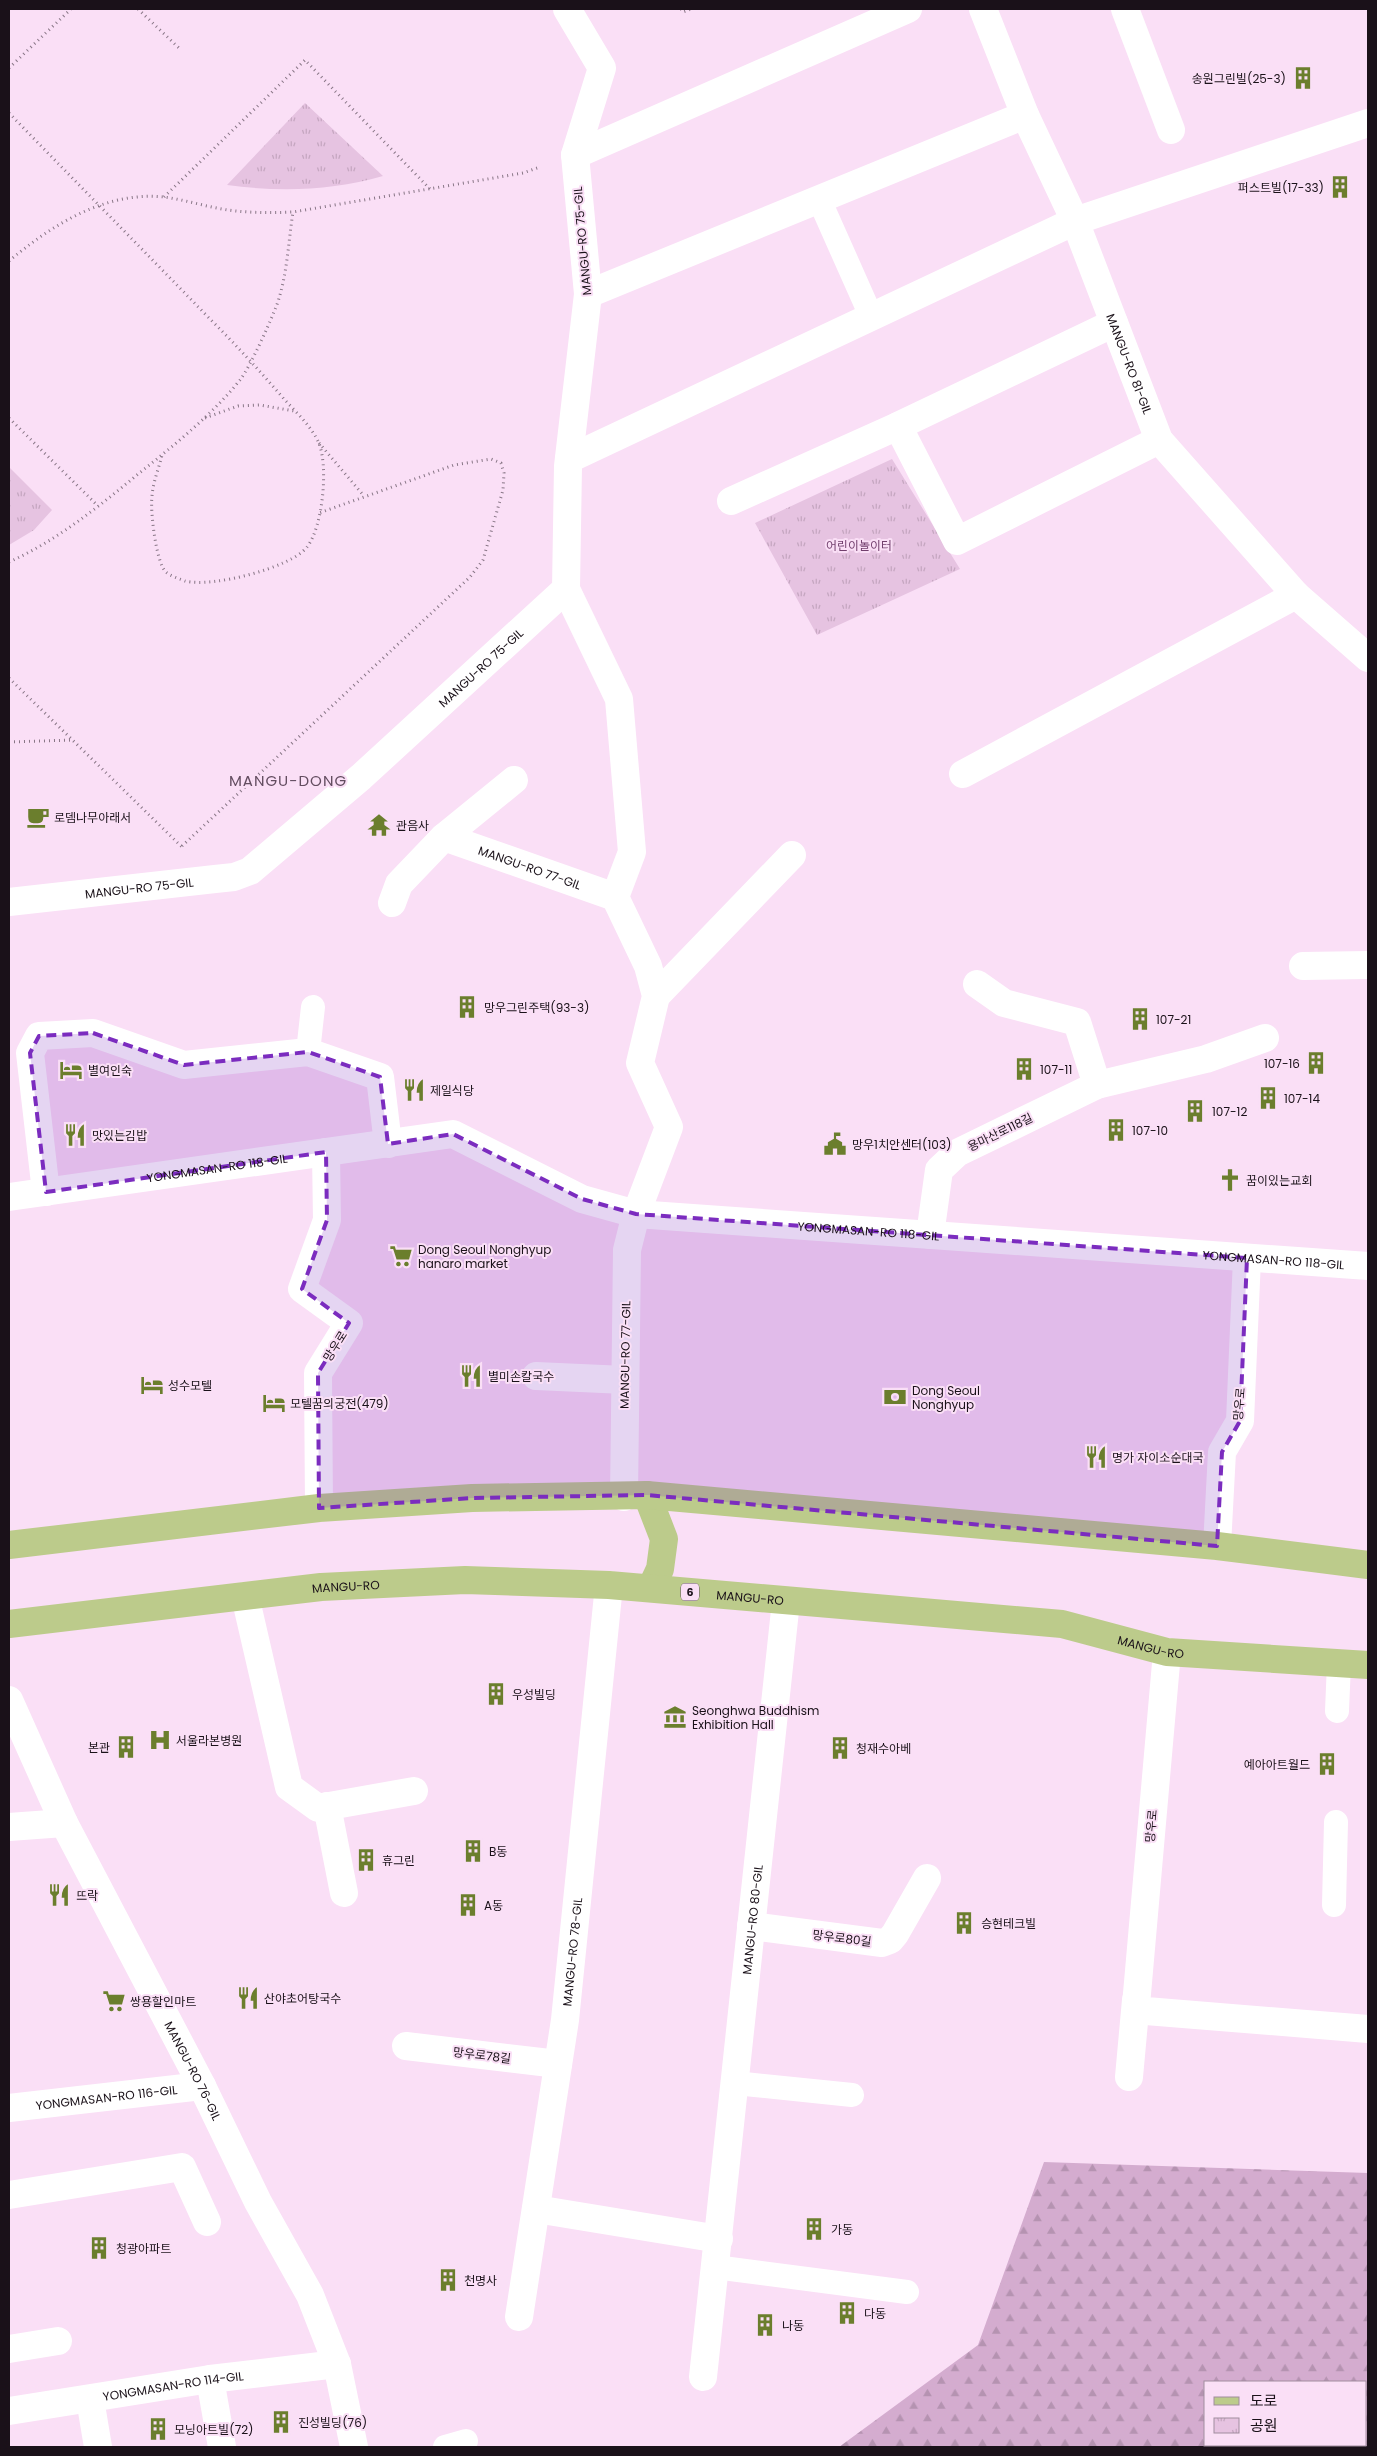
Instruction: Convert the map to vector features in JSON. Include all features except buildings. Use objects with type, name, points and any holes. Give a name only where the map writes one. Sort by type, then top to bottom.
[{"type":"main road","points":[[635,1496],[664,1539],[660,1569],[652,1588]]},
{"type":"main road","points":[[9,1545],[319,1508],[472,1498],[635,1496],[1217,1546],[1368,1565]]},
{"type":"main road","name":"MANGU-RO","points":[[9,1624],[321,1587],[465,1580],[652,1588],[1062,1624],[1167,1652],[1368,1665]]},
{"type":"street","points":[[566,9],[602,68],[575,155]]},
{"type":"street","points":[[575,155],[908,9]]},
{"type":"street","name":"MANGU-RO 81-GIL","points":[[983,9],[1025,116],[1075,221],[1159,440],[1296,596],[1368,658]]},
{"type":"street","points":[[1125,9],[1171,130]]},
{"type":"street","points":[[588,294],[1025,116]]},
{"type":"street","points":[[569,459],[1075,221],[1368,123]]},
{"type":"street","name":"MANGU-RO 75-GIL","points":[[9,902],[234,877],[250,870],[361,778],[566,589],[569,459],[588,294],[575,155]]},
{"type":"street","points":[[731,501],[898,426],[1114,323]]},
{"type":"street","points":[[898,426],[957,541],[1159,440]]},
{"type":"street","points":[[566,589],[619,699],[632,852],[615,898],[648,966],[656,996],[640,1063],[669,1127],[636,1214]]},
{"type":"street","points":[[963,774],[1296,596]]},
{"type":"street","points":[[392,903],[399,884],[444,838],[514,780]]},
{"type":"street","name":"MANGU-RO 77-GIL","points":[[444,838],[615,898]]},
{"type":"street","points":[[656,996],[792,855]]},
{"type":"street","points":[[1303,966],[1368,965]]},
{"type":"street","points":[[977,984],[1004,1003],[1077,1022],[1097,1085]]},
{"type":"street","points":[[46,1192],[30,1052],[39,1036],[93,1033],[184,1065],[308,1052],[380,1078],[388,1144]]},
{"type":"street","name":"용마산로118길","points":[[930,1235],[940,1170],[957,1153],[1097,1085],[1206,1059],[1264,1038]]},
{"type":"street","name":"YONGMASAN-RO 118-GIL","points":[[9,1197],[453,1134],[582,1199],[636,1214],[1368,1266]]},
{"type":"street","name":"망우로","points":[[319,1508],[318,1373],[350,1323],[302,1289],[327,1220],[326,1152]]},
{"type":"street","name":"MANGU-RO 77-GIL","points":[[635,1496],[625,1380],[627,1250],[636,1214]]},
{"type":"street","name":"망우로","points":[[1217,1546],[1222,1452],[1240,1421],[1247,1258]]},
{"type":"street","points":[[536,1376],[625,1380]]},
{"type":"street","name":"MANGU-RO 78-GIL","points":[[519,2317],[565,2020],[608,1585]]},
{"type":"street","points":[[245,1596],[289,1787],[318,1808],[414,1791]]},
{"type":"street","name":"MANGU-RO 80-GIL","points":[[704,2377],[786,1601]]},
{"type":"street","name":"망우로","points":[[1129,2077],[1167,1652]]},
{"type":"street","name":"MANGU-RO 76-GIL","points":[[9,1700],[64,1823],[202,2086],[258,2202],[310,2295],[337,2364],[354,2447]]},
{"type":"street","points":[[328,1806],[344,1892]]},
{"type":"street","points":[[9,1828],[64,1823]]},
{"type":"street","name":"망우로80길","points":[[751,1926],[882,1943],[890,1940],[896,1934],[927,1878]]},
{"type":"street","points":[[1136,2000],[1136,2005],[1146,2010],[1368,2028]]},
{"type":"street","name":"망우로78길","points":[[406,2046],[558,2064]]},
{"type":"street","name":"YONGMASAN-RO 116-GIL","points":[[9,2108],[202,2086]]},
{"type":"street","points":[[9,2195],[182,2167],[207,2222]]},
{"type":"street","points":[[536,2209],[719,2239]]},
{"type":"street","points":[[9,2349],[58,2341]]},
{"type":"street","name":"YONGMASAN-RO 114-GIL","points":[[9,2411],[210,2379],[337,2364]]},
{"type":"street","points":[[210,2379],[222,2447]]},
{"type":"street","points":[[90,2399],[98,2447]]},
{"type":"lane","points":[[819,199],[871,316]]},
{"type":"lane","points":[[308,1052],[313,1007]]},
{"type":"lane","points":[[1337,1711],[1338,1663]]},
{"type":"lane","points":[[1334,1905],[1336,1822]]},
{"type":"lane","points":[[735,2083],[852,2096]]},
{"type":"lane","points":[[715,2267],[907,2292]]},
{"type":"path","points":[[9,68],[71,9]]},
{"type":"path","points":[[138,9],[180,49]]},
{"type":"path","points":[[681,9],[682,12],[691,9]]},
{"type":"path","points":[[163,197],[306,60],[430,189]]},
{"type":"path","points":[[9,113],[250,360],[295,411],[318,442],[364,496]]},
{"type":"path","points":[[9,261],[29,244],[98,204],[121,198],[163,197],[228,210],[259,213],[293,212],[523,173],[575,155]]},
{"type":"path","points":[[9,562],[29,553],[98,506],[202,420],[241,378],[275,311],[284,277],[293,212]]},
{"type":"path","points":[[202,420],[238,406],[260,405],[295,411]]},
{"type":"path","points":[[9,418],[98,506]]},
{"type":"path","points":[[162,455],[152,496],[159,562],[167,572],[186,581],[213,581],[245,575],[292,560],[308,546],[323,492],[324,464],[318,442]]},
{"type":"path","points":[[182,846],[470,577],[483,560],[503,490],[504,473],[501,463],[490,459],[454,465],[318,513]]},
{"type":"path","points":[[9,678],[215,879]]},
{"type":"path","points":[[9,742],[73,740]]},
{"type":"highlighted area","points":[[93,1033],[184,1065],[308,1052],[380,1077],[388,1144],[453,1134],[582,1199],[636,1214],[1247,1258],[1240,1421],[1222,1452],[1217,1546],[647,1495],[472,1498],[319,1508],[318,1373],[349,1323],[302,1289],[327,1220],[326,1152],[46,1192],[30,1053],[39,1036]]},
{"type":"green space","points":[[305,103],[383,176],[344,185],[305,189],[266,189],[227,185]]},
{"type":"green space","name":"어린이놀이터","points":[[892,459],[960,569],[817,635],[755,523]]},
{"type":"green space","points":[[9,467],[52,510],[34,530],[9,545]]},
{"type":"green space","points":[[1044,2162],[1368,2173],[1368,2447],[839,2447],[978,2345]]},
{"type":"place","name":"송원그린빌(25-3)","points":[[1303,78]]},
{"type":"place","name":"퍼스트빌(17-33)","points":[[1340,187]]},
{"type":"place","name":"로뎀나무아래서","points":[[38,817]]},
{"type":"place","name":"관음사","points":[[379,825]]},
{"type":"place","name":"망우그린주택(93-3)","points":[[467,1007]]},
{"type":"place","name":"107-21","points":[[1140,1019]]},
{"type":"place","name":"107-16","points":[[1316,1063]]},
{"type":"place","name":"107-11","points":[[1024,1069]]},
{"type":"place","name":"별여인숙","points":[[71,1070]]},
{"type":"place","name":"제일식당","points":[[414,1090]]},
{"type":"place","name":"107-14","points":[[1268,1098]]},
{"type":"place","name":"107-12","points":[[1195,1111]]},
{"type":"place","name":"107-10","points":[[1116,1130]]},
{"type":"place","name":"맛있는김밥","points":[[75,1135]]},
{"type":"place","name":"망우1치안센터(103)","points":[[835,1144]]},
{"type":"place","name":"꿈이있는교회","points":[[1230,1180]]},
{"type":"place","name":"Dong Seoul Nonghyup hanaro market","points":[[401,1256]]},
{"type":"place","name":"별미손칼국수","points":[[471,1376]]},
{"type":"place","name":"성수모텔","points":[[152,1385]]},
{"type":"place","name":"Dong Seoul Nonghyup","points":[[895,1397]]},
{"type":"place","name":"모텔꿈의궁전(479)","points":[[274,1403]]},
{"type":"place","name":"명가 자이소순대국","points":[[1096,1457]]},
{"type":"place","name":"우성빌딩","points":[[496,1694]]},
{"type":"place","name":"Seonghwa Buddhism Exhibition Hall","points":[[675,1717]]},
{"type":"place","name":"서울라본병원","points":[[160,1740]]},
{"type":"place","name":"본관","points":[[126,1747]]},
{"type":"place","name":"청재수아베","points":[[840,1748]]},
{"type":"place","name":"예아아트월드","points":[[1327,1764]]},
{"type":"place","name":"B동","points":[[473,1851]]},
{"type":"place","name":"휴그린","points":[[366,1860]]},
{"type":"place","name":"뜨락","points":[[59,1895]]},
{"type":"place","name":"A동","points":[[468,1905]]},
{"type":"place","name":"승현테크빌","points":[[964,1923]]},
{"type":"place","name":"산야초어탕국수","points":[[248,1998]]},
{"type":"place","name":"쌍용할인마트","points":[[114,2001]]},
{"type":"place","name":"가동","points":[[814,2229]]},
{"type":"place","name":"청광아파트","points":[[99,2248]]},
{"type":"place","name":"천명사","points":[[448,2280]]},
{"type":"place","name":"다동","points":[[847,2313]]},
{"type":"place","name":"나동","points":[[765,2325]]},
{"type":"place","name":"진성빌딩(76)","points":[[281,2422]]},
{"type":"place","name":"모닝아트빌(72)","points":[[158,2429]]},
{"type":"district","name":"MANGU-DONG","points":[[288,780]]}]
